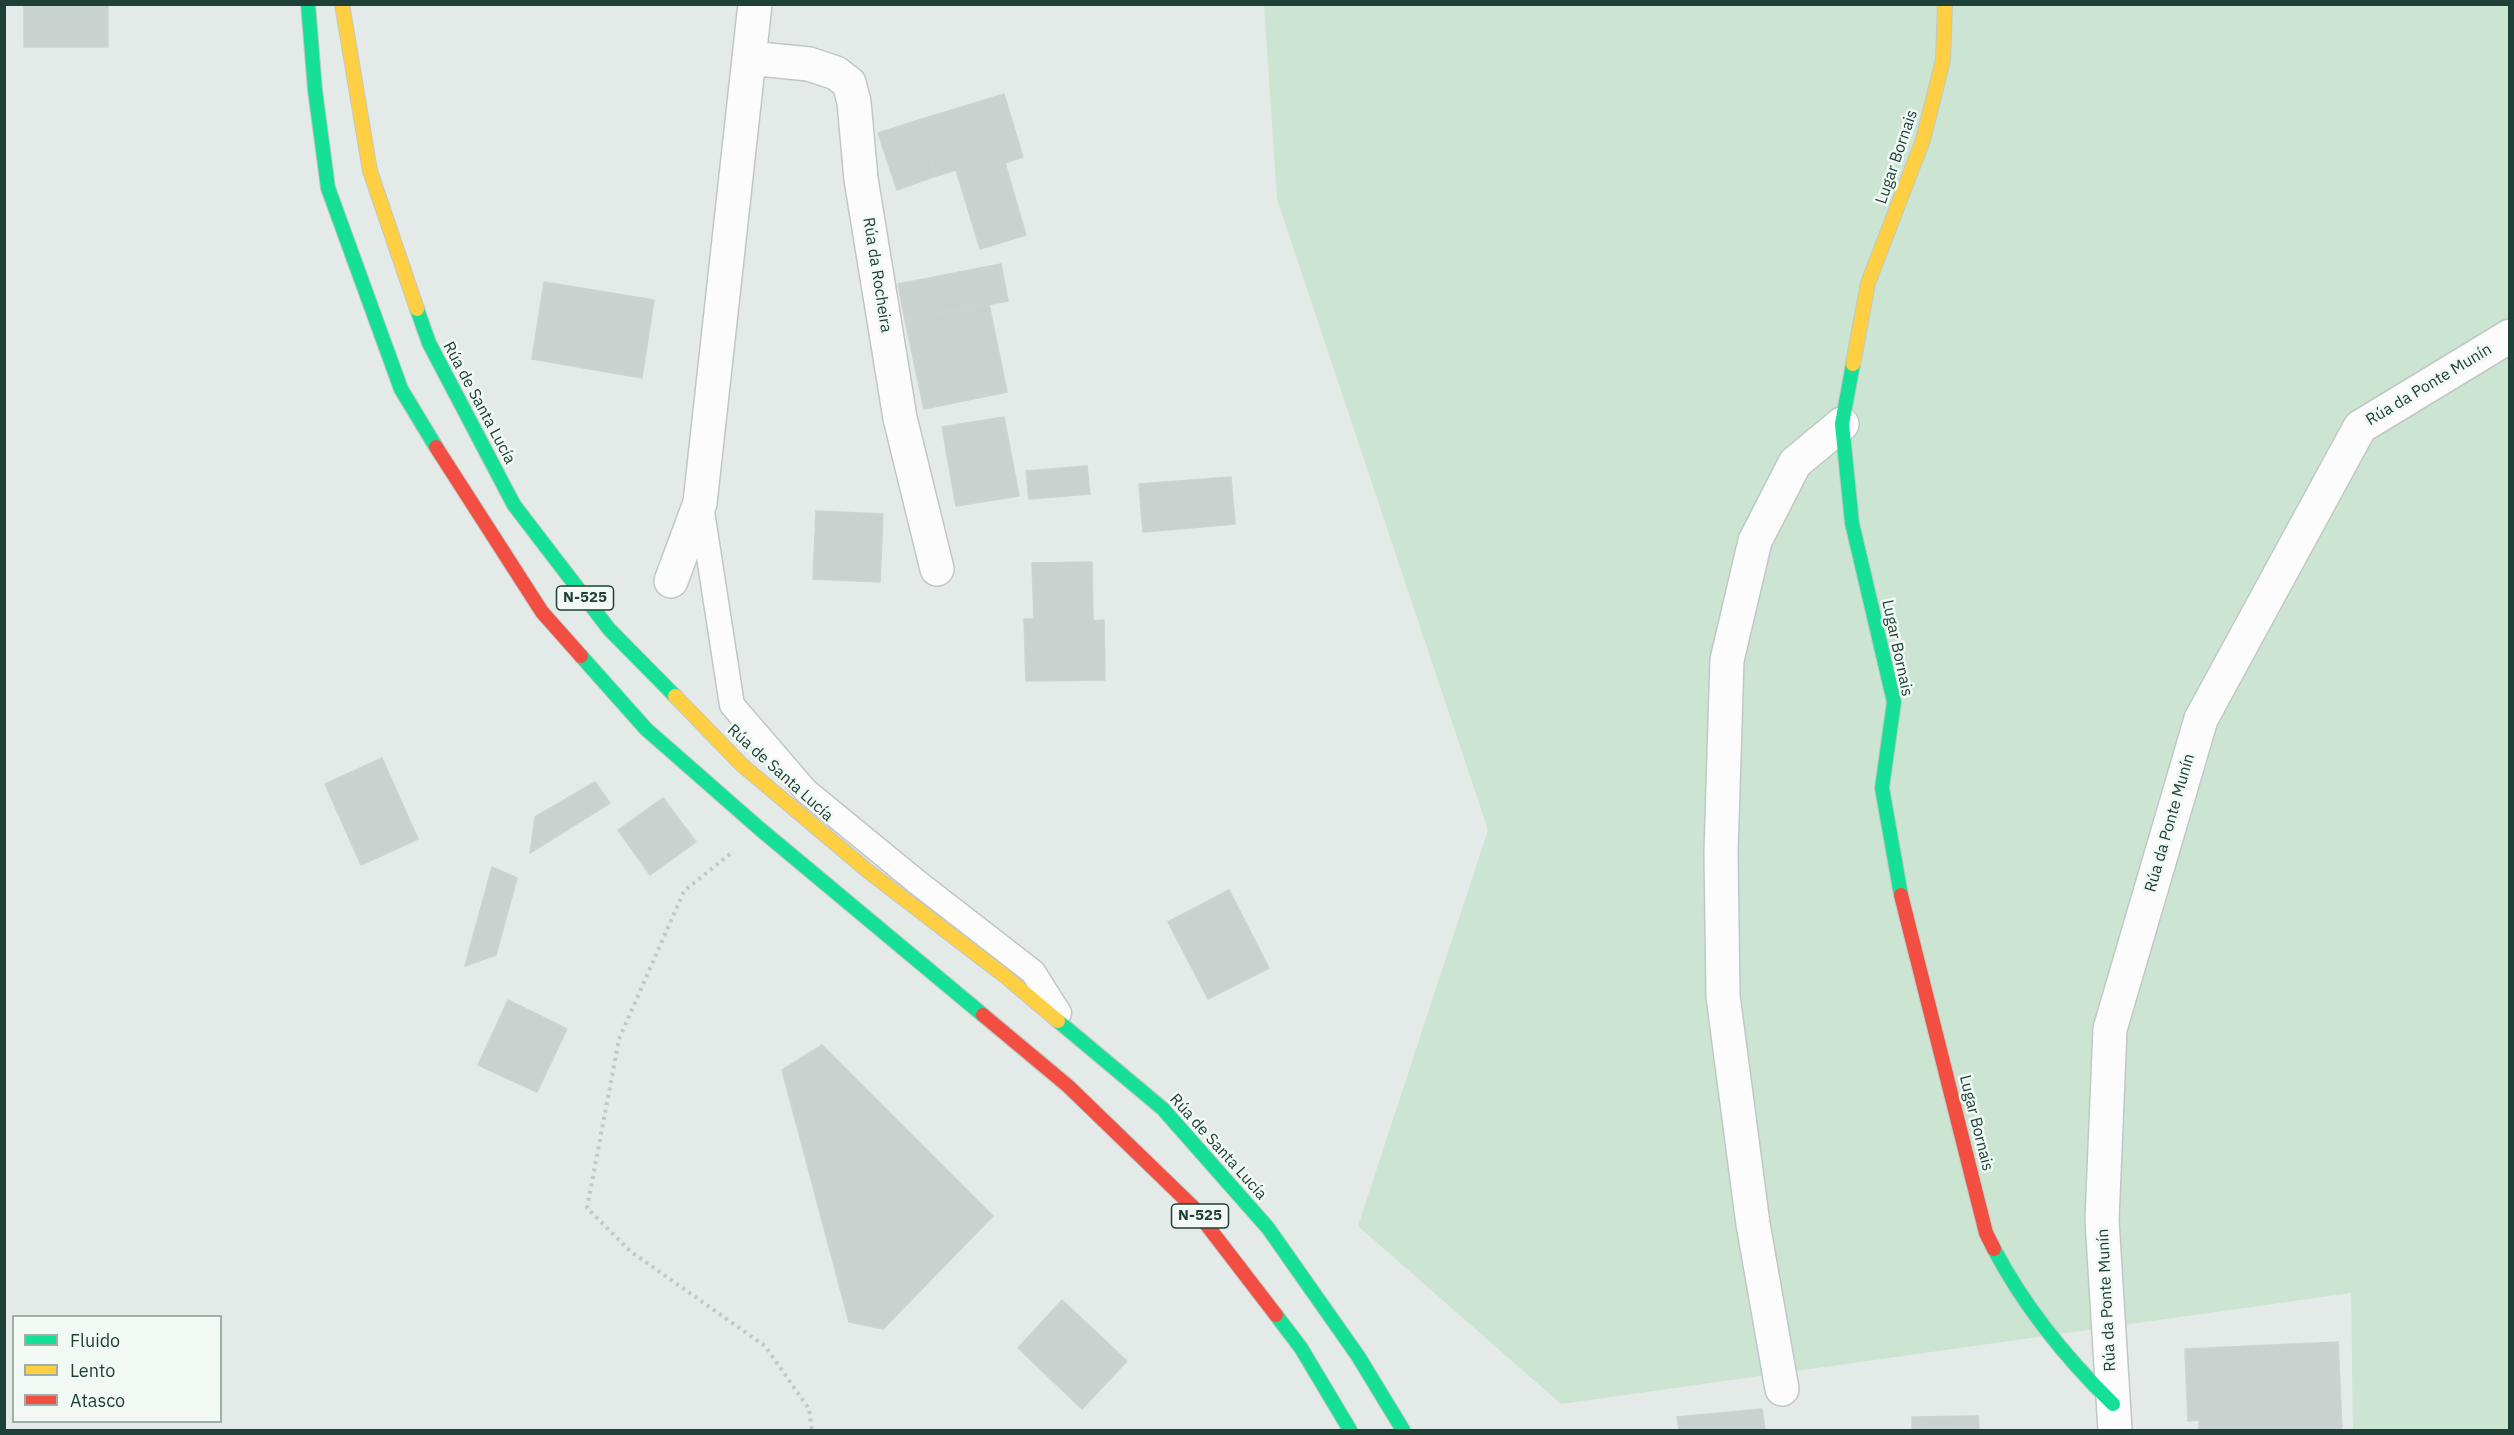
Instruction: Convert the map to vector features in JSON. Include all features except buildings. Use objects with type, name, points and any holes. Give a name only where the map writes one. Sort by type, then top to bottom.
[{"type":"main road","name":"N-525","points":[[309,4],[315,90],[328,188],[401,389],[460,487],[542,612],[646,729],[760,829],[1068,1086],[1192,1207],[1301,1348],[1350,1431]]},
{"type":"main road","name":"Rúa de Santa Lucía","points":[[342,4],[370,171],[429,343],[514,505],[609,629],[742,765],[869,872],[1006,977],[1163,1109],[1268,1228],[1358,1356],[1403,1431]]},
{"type":"main road","name":"Lugar Bornais","points":[[1945,4],[1943,60],[1923,140],[1868,283],[1842,424],[1852,523],[1894,702],[1882,788],[1897,880],[1986,1233],[2012,1283],[2114,1417]]},
{"type":"street","points":[[671,581],[700,503],[755,4]]},
{"type":"street","name":"Rúa da Rocheira","points":[[749,58],[809,64],[836,73],[849,83],[854,102],[861,179],[900,418],[937,569]]},
{"type":"street","name":"Rúa da Ponte Munín","points":[[2114,1417],[2102,1220],[2110,1029],[2201,719],[2360,427],[2510,336]]},
{"type":"street","points":[[1782,1389],[1754,1224],[1724,996],[1721,852],[1728,660],[1755,541],[1795,463],[1842,424]]},
{"type":"lane","points":[[700,503],[732,705],[806,791],[916,882],[1034,972],[1069,1031]]},
{"type":"path","points":[[760,829],[684,891],[619,1040],[587,1208],[630,1251],[765,1346],[809,1409],[812,1431]]},
{"type":"green space","points":[[1264,5],[2509,5],[2509,1430],[2353,1430],[2351,1293],[1561,1404],[1358,1226],[1488,830],[1277,199]]},
{"type":"traffic: fast","points":[[308,4],[315,90],[328,188],[401,389],[436,447]]},
{"type":"traffic: fast","points":[[417,309],[429,343],[514,505],[609,629],[675,696]]},
{"type":"traffic: fast","points":[[1853,364],[1842,424],[1852,523],[1894,702],[1882,788],[1901,895]]},
{"type":"traffic: fast","points":[[581,656],[646,729],[760,829],[983,1015]]},
{"type":"traffic: fast","points":[[1058,1021],[1163,1109],[1268,1228],[1358,1356],[1403,1430]]},
{"type":"traffic: fast","points":[[1994,1249],[2019,1291],[2047,1331],[2113,1404]]},
{"type":"traffic: fast","points":[[1276,1315],[1301,1348],[1350,1430]]},
{"type":"traffic: slow","points":[[342,4],[370,171],[417,309]]},
{"type":"traffic: slow","points":[[1853,364],[1868,283],[1923,140],[1943,60],[1945,4]]},
{"type":"traffic: slow","points":[[675,696],[742,765],[869,872],[1006,977],[1058,1021]]},
{"type":"traffic: jam","points":[[436,447],[542,612],[581,656]]},
{"type":"traffic: jam","points":[[1901,895],[1986,1233],[1994,1249]]},
{"type":"traffic: jam","points":[[983,1015],[1068,1086],[1193,1207],[1276,1315]]}]
